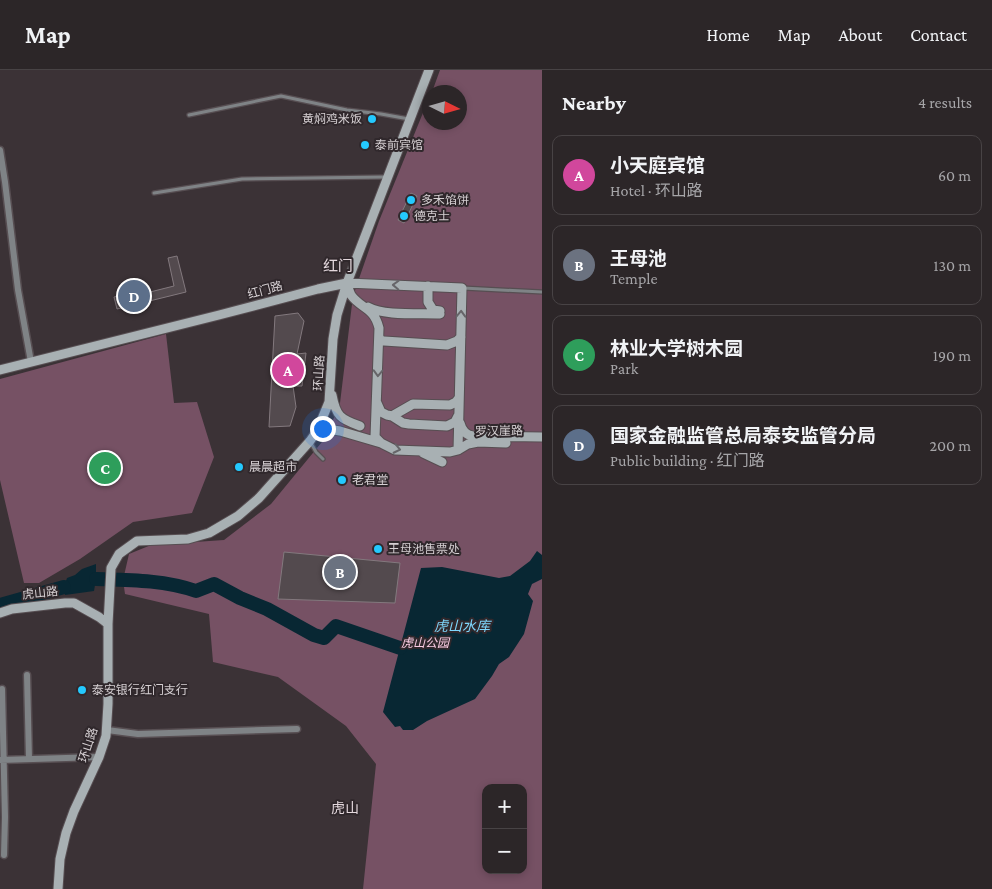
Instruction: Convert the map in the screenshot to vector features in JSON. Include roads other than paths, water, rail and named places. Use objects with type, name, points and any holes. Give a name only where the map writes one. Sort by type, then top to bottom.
[{"type":"street","name":"环山路","points":[[58,889],[60,859],[66,834],[74,811],[99,757],[107,730],[108,624],[111,568],[119,554],[137,541],[188,539],[209,533],[233,520],[259,498],[317,431],[330,402],[333,339],[337,315],[347,283],[429,70]]},
{"type":"street","points":[[0,150],[18,290],[31,362]]},
{"type":"street","points":[[347,283],[351,294],[374,315],[377,322],[379,337],[375,437],[380,442]]},
{"type":"street","name":"红门路","points":[[0,370],[347,283],[462,288]]},
{"type":"street","points":[[363,305],[372,310],[379,311],[440,313],[433,310],[428,302],[428,286]]},
{"type":"street","points":[[458,450],[462,288]]},
{"type":"street","points":[[379,337],[382,341],[447,345],[457,341],[461,336]]},
{"type":"street","points":[[330,390],[337,413],[342,418],[360,426]]},
{"type":"street","points":[[392,416],[413,404],[450,404],[456,402],[459,398]]},
{"type":"street","points":[[377,403],[381,412],[387,416],[392,416],[403,423],[409,424],[447,426],[452,424],[458,416]]},
{"type":"street","name":"罗汉崖路","points":[[458,416],[462,429],[468,435],[542,437]]},
{"type":"street","points":[[317,431],[327,429],[340,431],[380,442],[395,450],[415,451],[426,454],[442,462]]},
{"type":"street","name":"罗汉崖路","points":[[415,451],[450,452],[478,442],[542,443]]},
{"type":"street","name":"虎山路","points":[[0,613],[12,609],[74,603],[108,624]]},
{"type":"street","points":[[27,675],[29,759]]},
{"type":"street","points":[[2,689],[4,855]]},
{"type":"street","points":[[107,730],[138,734],[297,729]]},
{"type":"street","points":[[2,760],[99,757]]},
{"type":"lane","points":[[189,115],[281,96],[347,110],[410,119]]},
{"type":"lane","points":[[154,193],[242,179],[388,177]]},
{"type":"lane","name":"红门路","points":[[462,288],[542,292]]},
{"type":"lane","points":[[310,441],[316,452],[323,459]]},
{"type":"water","name":"虎山水库","points":[[537,551],[542,555],[542,579],[532,584],[528,594],[533,601],[524,634],[509,657],[499,664],[475,699],[427,721],[413,730],[403,730],[400,726],[395,727],[383,712],[421,568],[442,567],[499,578],[510,576],[530,561]]},
{"type":"water","points":[[96,564],[94,591],[65,595],[64,587],[67,578],[75,575],[82,569]]},
{"type":"waterway","points":[[96,579],[134,580],[184,587],[196,591],[214,584],[240,598],[267,609],[314,635],[324,638],[336,626],[400,648]]},
{"type":"waterway","points":[[0,605],[64,587]]},
{"type":"place","name":"黄焖鸡米饭","points":[[372,119]]},
{"type":"place","name":"泰前宾馆","points":[[365,145]]},
{"type":"place","name":"多禾馅饼","points":[[411,200]]},
{"type":"place","name":"德克士","points":[[404,216]]},
{"type":"place","name":"国家金融监管总局泰安监管分局","points":[[134,296]]},
{"type":"place","name":"小天庭宾馆","points":[[288,370]]},
{"type":"place","name":"晨晨超市","points":[[239,467]]},
{"type":"place","name":"林业大学树木园","points":[[105,468]]},
{"type":"place","name":"老君堂","points":[[342,480]]},
{"type":"place","name":"王母池售票处","points":[[378,549]]},
{"type":"place","name":"王母池","points":[[340,572]]},
{"type":"place","name":"泰安银行红门支行","points":[[82,690]]},
{"type":"district","name":"红门","points":[[338,266]]},
{"type":"district","name":"虎山","points":[[345,808]]},
{"type":"park label","name":"虎山公园","points":[[425,643]]}]
